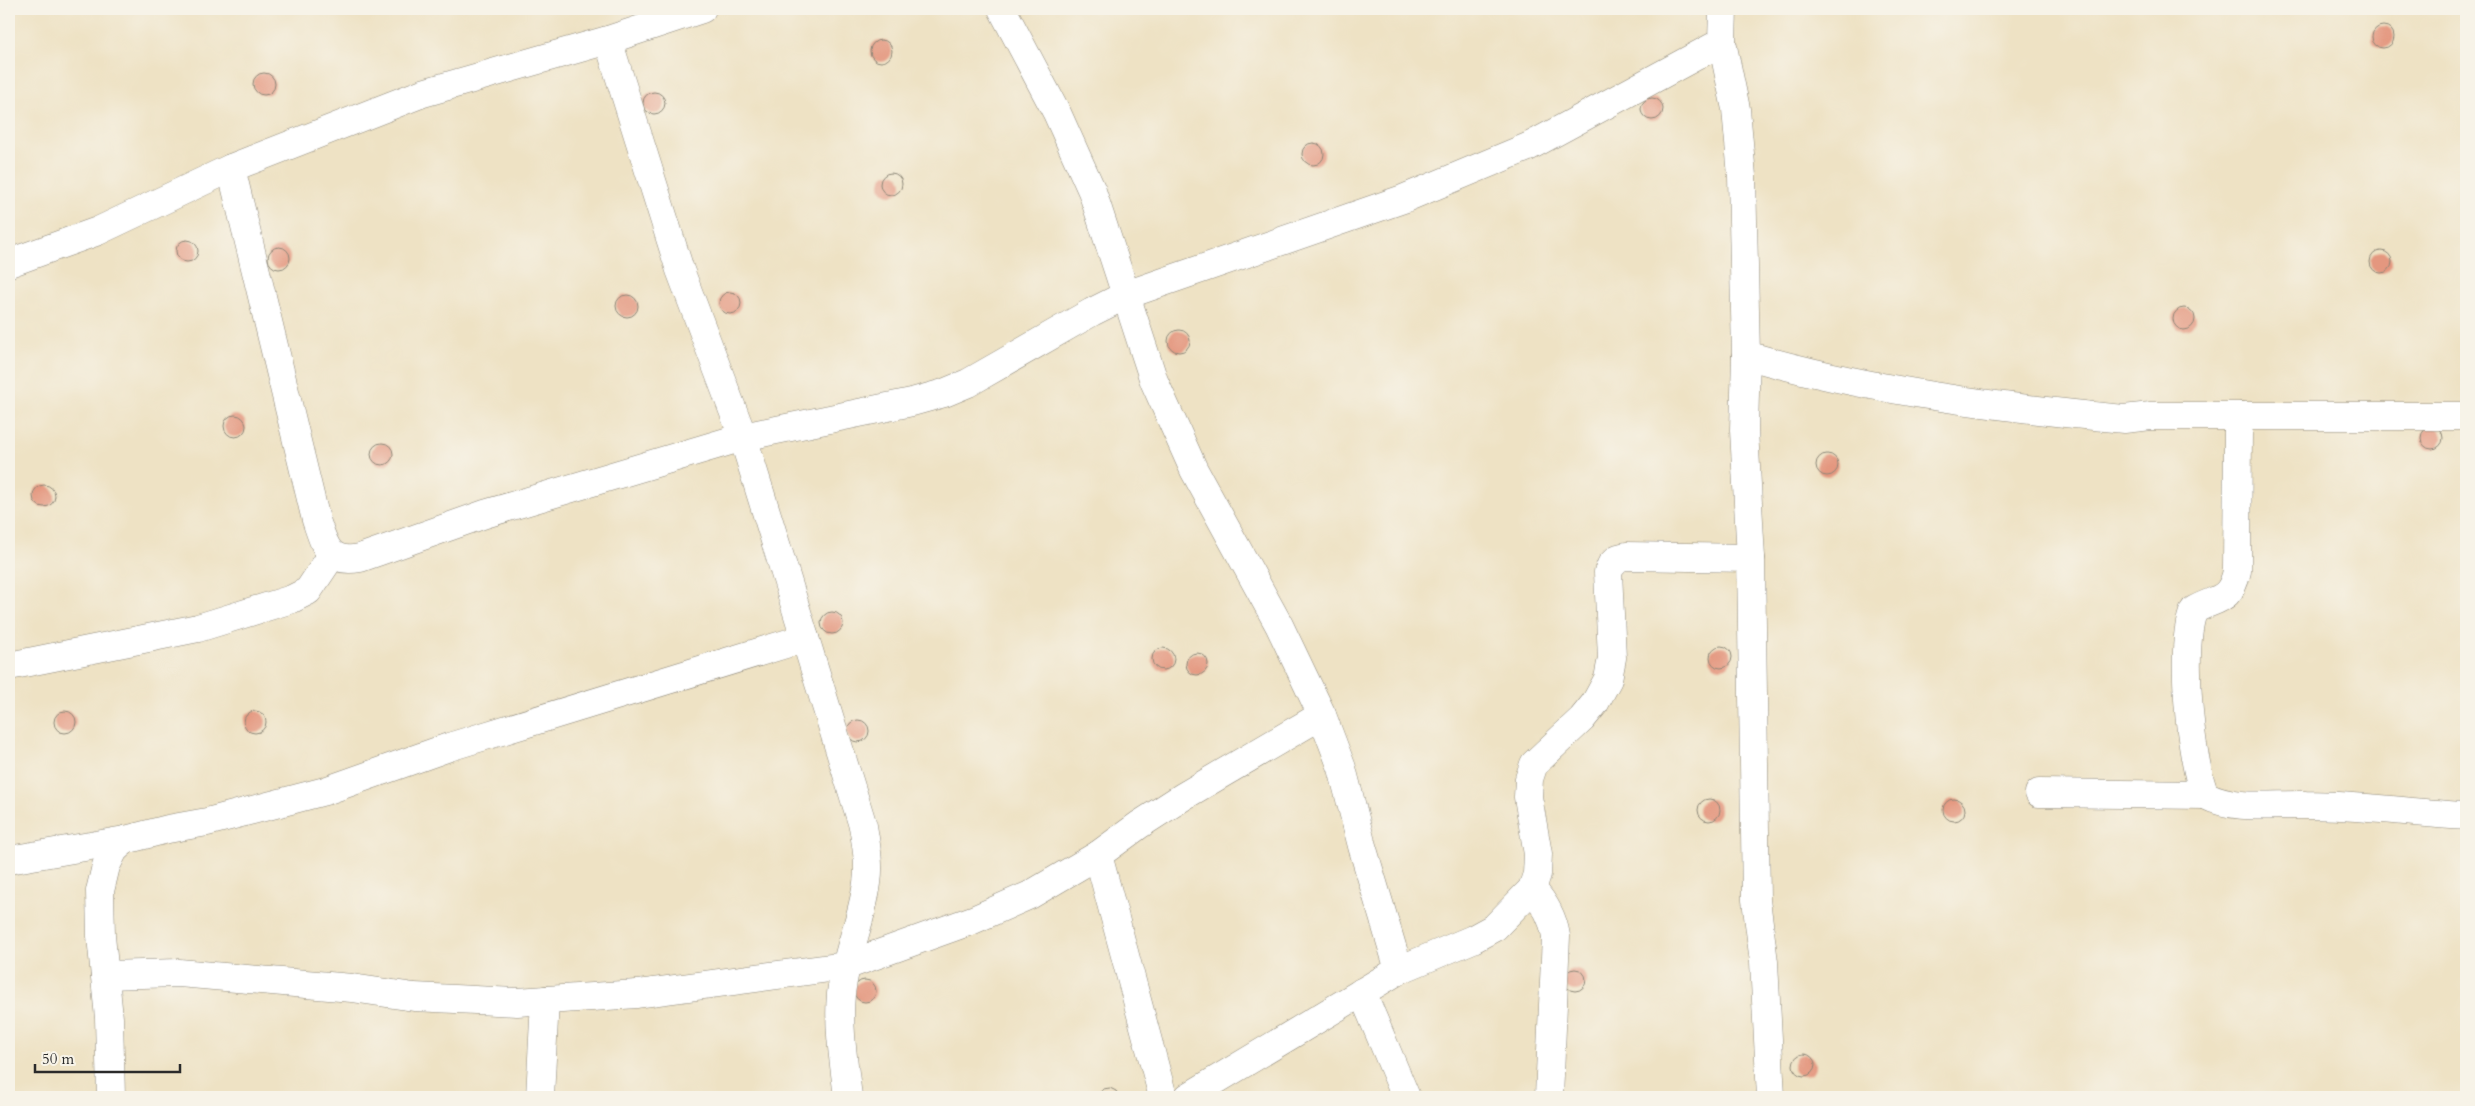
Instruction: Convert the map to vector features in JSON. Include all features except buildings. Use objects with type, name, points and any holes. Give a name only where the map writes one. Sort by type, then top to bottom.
[{"type":"street","points":[[9,263],[98,231],[231,168],[423,93],[608,40],[702,9]]},
{"type":"street","points":[[1002,9],[1057,114],[1092,191],[1154,381],[1194,470],[1275,617],[1322,715],[1342,768],[1362,846],[1398,970]]},
{"type":"street","points":[[1723,9],[1722,42],[1736,109],[1742,176],[1746,355],[1744,430],[1751,558],[1756,900],[1764,962],[1771,1097]]},
{"type":"street","points":[[608,40],[680,270],[743,437],[863,826],[868,860],[867,883],[845,966],[841,995],[841,1023],[848,1097]]},
{"type":"street","points":[[231,168],[306,484],[323,541],[332,556],[345,561],[360,558],[485,514],[743,437],[912,402],[944,393],[968,383],[1092,312],[1126,295],[1403,199],[1528,147],[1722,42]]},
{"type":"street","points":[[1746,355],[1805,372],[1897,391],[2124,419],[2152,416],[2220,418],[2242,416],[2466,416]]},
{"type":"street","points":[[2205,795],[2196,766],[2189,703],[2188,627],[2194,610],[2220,600],[2234,584],[2237,571],[2238,431],[2242,416]]},
{"type":"street","points":[[9,666],[198,628],[292,599],[308,591],[332,556]]},
{"type":"street","points":[[1188,1097],[1398,970],[1473,939],[1495,927],[1532,889],[1537,874],[1538,854],[1528,797],[1528,779],[1534,764],[1582,720],[1595,703],[1608,679],[1612,658],[1608,582],[1611,565],[1618,558],[1626,556],[1751,558]]},
{"type":"street","points":[[9,860],[125,840],[168,828],[216,820],[325,791],[449,746],[805,638]]},
{"type":"street","points":[[105,975],[179,973],[352,988],[414,997],[517,1002],[636,994],[845,966],[982,916],[1030,894],[1098,855],[1139,824],[1322,715]]},
{"type":"street","points":[[2039,793],[2205,795],[2219,802],[2230,804],[2265,806],[2307,805],[2466,816]]},
{"type":"street","points":[[111,1097],[109,1018],[101,936],[100,891],[106,866],[114,850],[125,840]]},
{"type":"street","points":[[1098,855],[1163,1097]]},
{"type":"street","points":[[1532,889],[1549,912],[1556,936],[1549,1097]]},
{"type":"street","points":[[1362,992],[1406,1097]]},
{"type":"street","points":[[540,1097],[545,1000]]}]
